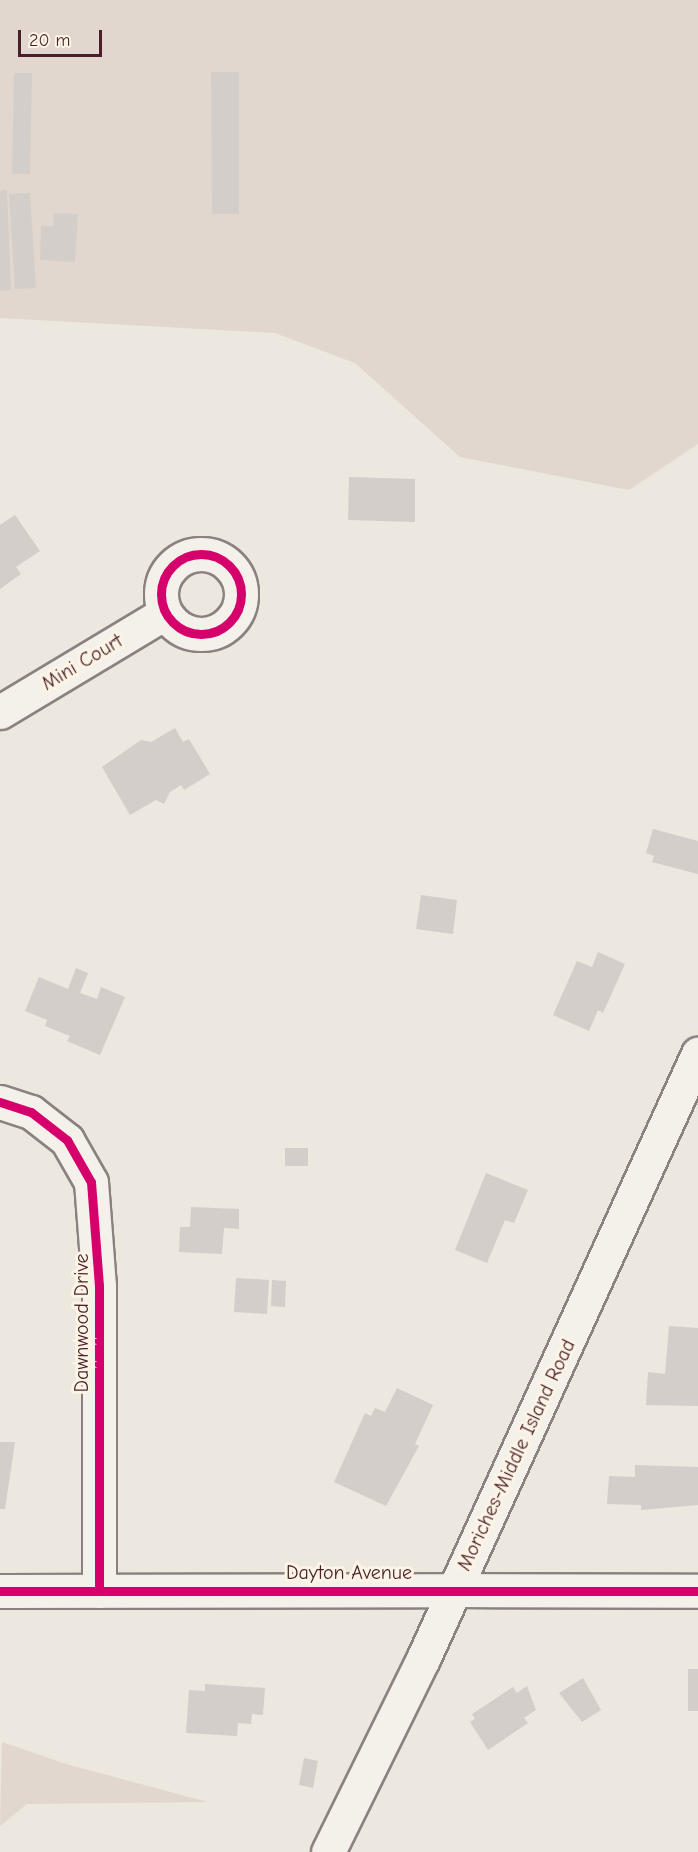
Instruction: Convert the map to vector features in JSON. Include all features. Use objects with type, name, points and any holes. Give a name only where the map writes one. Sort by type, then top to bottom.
[{"type":"street","name":"Mini Court","points":[[0,712],[165,613]]},
{"type":"street","name":"Moriches-Middle Island Road","points":[[328,1852],[454,1590],[698,1054]]},
{"type":"street","name":"Dawnwood Drive","points":[[0,1102],[31,1112],[67,1140],[91,1182],[99,1286],[99,1591]]},
{"type":"street","name":"Dayton Avenue","points":[[0,1591],[698,1591]]},
{"type":"shaded area","points":[[0,0],[698,0],[698,444],[629,490],[460,457],[355,363],[275,333],[0,318]]},
{"type":"shaded area","points":[[2,1742],[66,1764],[208,1802],[27,1804],[0,1826]]},
{"type":"building","points":[[211,72],[239,72],[239,214],[212,214]]},
{"type":"building","points":[[14,73],[32,73],[30,174],[12,174]]},
{"type":"building","points":[[7,190],[11,290],[0,291],[0,191]]},
{"type":"building","points":[[30,193],[36,288],[15,289],[9,194]]},
{"type":"building","points":[[54,213],[78,214],[75,262],[40,260],[41,226],[53,226]]},
{"type":"building","points":[[349,477],[415,479],[415,522],[348,520]]},
{"type":"building","points":[[15,515],[40,551],[16,567],[21,574],[0,589],[0,525]]},
{"type":"building","points":[[175,728],[183,742],[189,739],[210,774],[184,790],[181,785],[170,792],[164,804],[156,800],[130,815],[102,767],[141,740],[151,742]]},
{"type":"building","points":[[653,829],[698,841],[698,874],[652,862],[654,856],[646,853]]},
{"type":"building","points":[[421,895],[457,900],[453,934],[416,929]]},
{"type":"building","points":[[598,952],[625,964],[603,1013],[598,1010],[589,1031],[553,1015],[577,961],[592,967]]},
{"type":"building","points":[[76,968],[88,973],[80,993],[97,999],[101,987],[125,997],[100,1055],[67,1041],[70,1036],[45,1026],[47,1020],[25,1011],[39,977],[68,989]]},
{"type":"building","points":[[285,1148],[308,1148],[308,1166],[285,1166]]},
{"type":"building","points":[[486,1173],[528,1190],[514,1223],[505,1220],[487,1263],[455,1250]]},
{"type":"building","points":[[191,1207],[239,1209],[239,1229],[224,1228],[222,1254],[179,1252],[180,1227],[190,1227]]},
{"type":"building","points":[[236,1278],[269,1280],[267,1314],[234,1312]]},
{"type":"building","points":[[272,1280],[286,1281],[285,1307],[271,1306]]},
{"type":"building","points":[[669,1326],[698,1328],[698,1406],[646,1405],[648,1372],[665,1374]]},
{"type":"building","points":[[397,1388],[433,1405],[415,1444],[419,1446],[386,1506],[334,1482],[365,1413],[371,1416],[375,1408],[385,1412]]},
{"type":"building","points":[[0,1442],[15,1442],[5,1509],[0,1509]]},
{"type":"building","points":[[635,1465],[698,1467],[698,1505],[641,1510],[641,1505],[607,1504],[609,1476],[635,1477]]},
{"type":"building","points":[[688,1669],[698,1669],[698,1711],[688,1711]]},
{"type":"building","points":[[583,1678],[601,1710],[582,1722],[559,1693]]},
{"type":"building","points":[[205,1684],[265,1688],[263,1715],[252,1714],[251,1724],[238,1723],[237,1736],[186,1733],[189,1690],[205,1691]]},
{"type":"building","points":[[527,1686],[536,1710],[524,1718],[528,1723],[488,1750],[470,1722],[475,1719],[472,1714],[513,1687],[517,1693]]},
{"type":"building","points":[[304,1758],[318,1761],[313,1788],[299,1785]]},
{"type":"cycle path","points":[[201,554],[216,557],[229,566],[238,579],[241,594],[238,609],[229,622],[216,631],[201,634],[186,631],[173,622],[164,609],[161,594],[164,579],[173,566],[186,557],[201,554]]},
{"type":"cycle path","points":[[0,1102],[31,1112],[67,1140],[91,1182],[99,1286],[99,1591]]},
{"type":"cycle path","points":[[0,1591],[698,1591]]}]
